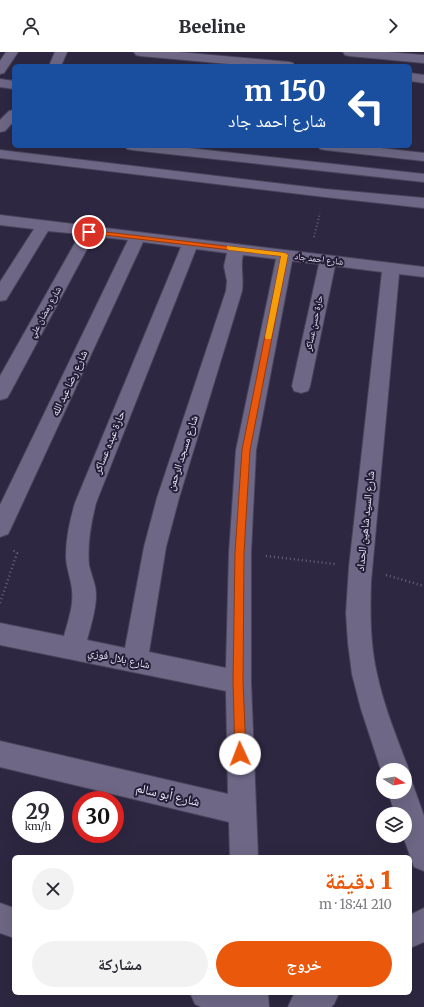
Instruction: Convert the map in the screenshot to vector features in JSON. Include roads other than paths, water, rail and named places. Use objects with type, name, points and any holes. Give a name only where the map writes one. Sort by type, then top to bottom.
[{"type":"street","points":[[1,68],[12,52]]},
{"type":"street","points":[[55,64],[61,52]]},
{"type":"street","points":[[140,52],[268,64]]},
{"type":"street","points":[[349,52],[424,58]]},
{"type":"street","points":[[412,78],[424,79]]},
{"type":"street","points":[[0,83],[12,84]]},
{"type":"street","points":[[0,128],[12,116]]},
{"type":"street","points":[[0,131],[12,133]]},
{"type":"street","points":[[150,148],[424,178]]},
{"type":"street","points":[[343,148],[424,157]]},
{"type":"street","points":[[0,154],[325,193],[424,203]]},
{"type":"street","name":"شارع احمد جاد","points":[[2,224],[43,226],[137,238],[236,248],[424,272]]},
{"type":"street","points":[[0,296],[43,226]]},
{"type":"street","name":"شارع رمضان علي","points":[[0,393],[89,232]]},
{"type":"street","name":"شارع رضا عبد الله","points":[[0,528],[137,238]]},
{"type":"street","name":"حارة عبده عساكر","points":[[72,648],[82,614],[84,595],[78,564],[78,543],[83,509],[190,244]]},
{"type":"street","name":"شارع مسجد الرحمن","points":[[134,661],[153,554],[168,498],[234,291],[235,281],[232,266],[236,248]]},
{"type":"street","points":[[244,855],[238,682],[240,553],[246,450],[285,255]]},
{"type":"street","name":"حارة حسن عساكر","points":[[301,386],[328,260]]},
{"type":"street","name":"شارع السيد شاهين الحداد","points":[[390,268],[360,567],[358,604],[360,644],[368,688],[393,763]]},
{"type":"street","name":"شارع بلال فوزي","points":[[0,634],[238,682]]},
{"type":"street","name":"شارع أبو سالم","points":[[0,754],[242,811]]},
{"type":"street","points":[[404,799],[424,857]]},
{"type":"street","points":[[0,918],[12,922]]},
{"type":"street","points":[[412,932],[424,923]]},
{"type":"street","points":[[211,995],[241,1007]]},
{"type":"street","points":[[252,995],[253,1007]]}]
